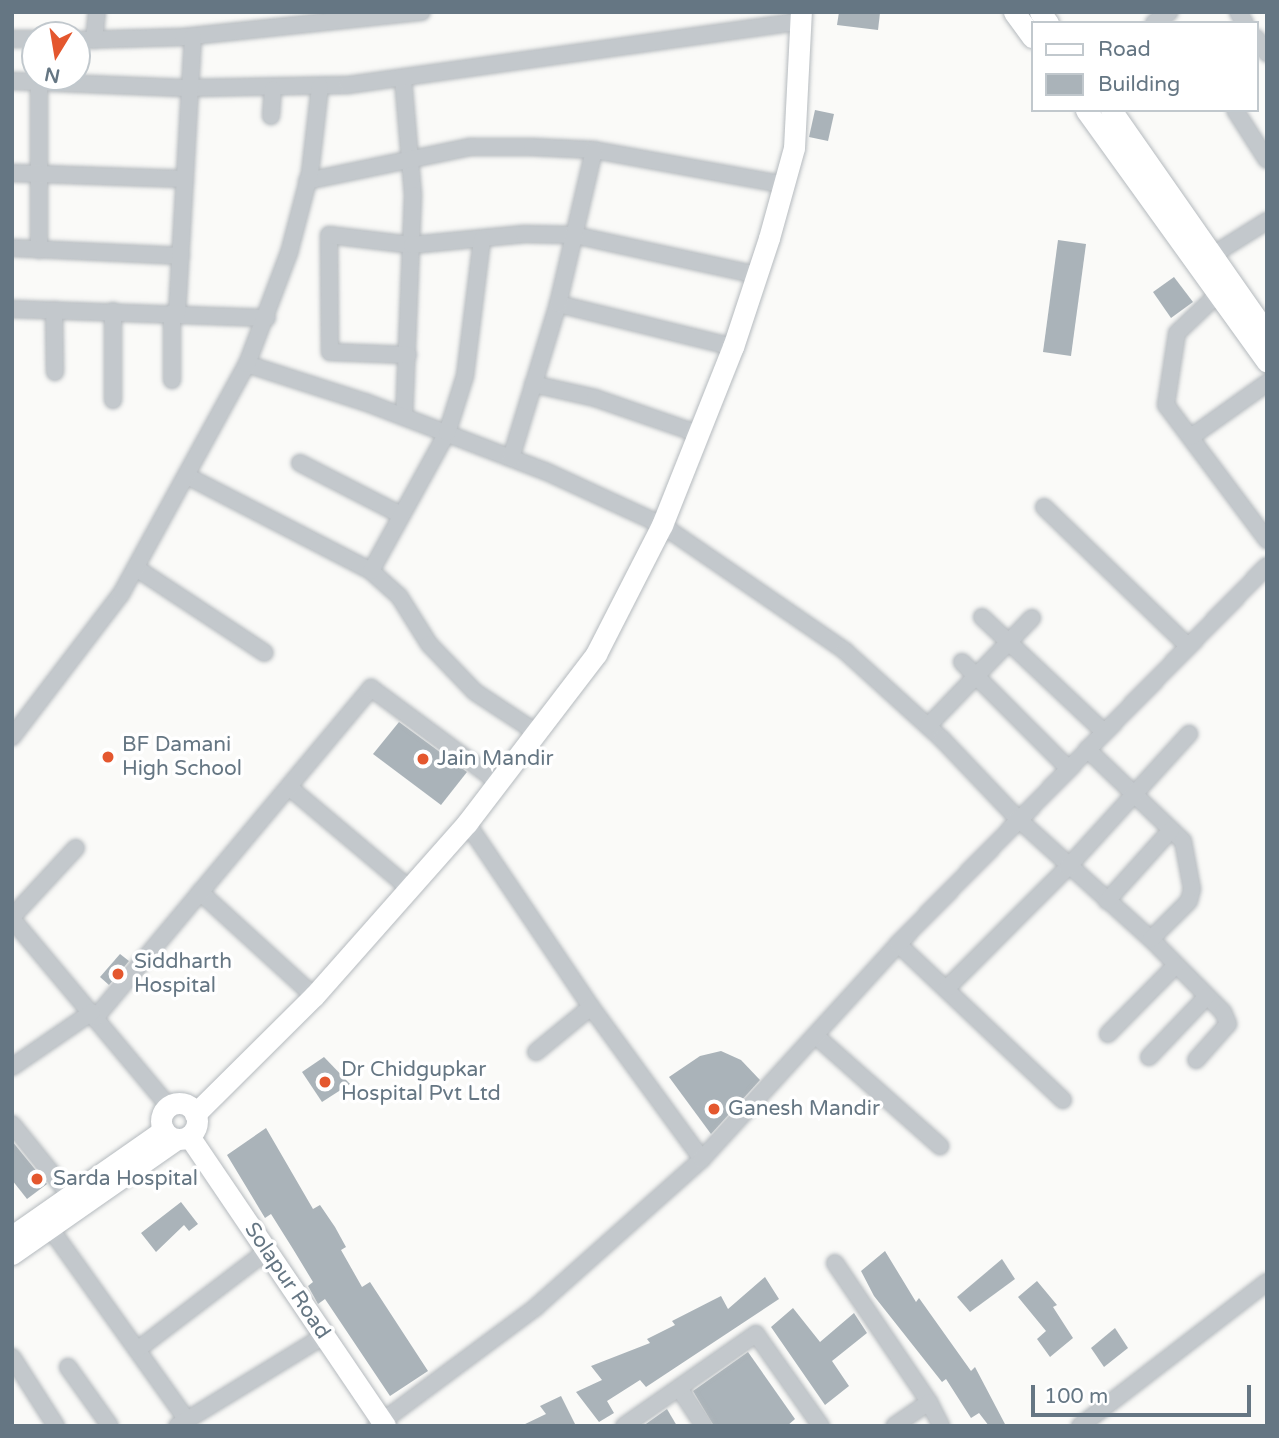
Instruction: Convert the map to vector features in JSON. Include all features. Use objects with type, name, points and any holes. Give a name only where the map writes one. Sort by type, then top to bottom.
[{"type":"main road","points":[[1014,12],[1030,34]]},
{"type":"main road","points":[[12,1236],[70,1196],[177,1135],[196,1128],[195,1114],[314,996],[467,824],[596,654],[662,525],[699,434],[733,347],[786,185],[794,148],[801,17]]},
{"type":"main road","points":[[1087,112],[1267,362]]},
{"type":"main road","points":[[1112,112],[1267,334]]},
{"type":"main road","points":[[177,1135],[163,1114],[169,1107],[180,1104],[195,1114]]},
{"type":"main road","points":[[12,1254],[177,1135]]},
{"type":"main road","name":"Solapur Road","points":[[177,1135],[267,1251],[381,1424]]},
{"type":"street","points":[[97,12],[94,40],[192,36],[344,16],[422,12]]},
{"type":"street","points":[[91,85],[273,89],[320,87],[403,78],[801,17]]},
{"type":"street","points":[[172,380],[192,36]]},
{"type":"street","points":[[403,78],[410,158],[412,245],[404,417]]},
{"type":"street","points":[[12,737],[71,665],[136,568],[247,363],[267,318],[307,181],[320,87]]},
{"type":"street","points":[[271,116],[273,89]]},
{"type":"street","points":[[39,91],[39,250]]},
{"type":"street","points":[[1236,112],[1267,160]]},
{"type":"street","points":[[307,181],[470,147],[594,150],[786,185]]},
{"type":"street","points":[[511,458],[558,303],[594,150]]},
{"type":"street","points":[[12,173],[185,178]]},
{"type":"street","points":[[1211,256],[1267,221]]},
{"type":"street","points":[[408,355],[330,352],[329,235],[412,245],[524,234],[574,235],[757,275]]},
{"type":"street","points":[[370,570],[446,433],[465,376],[482,239]]},
{"type":"street","points":[[12,248],[181,256]]},
{"type":"street","points":[[1219,293],[1177,333],[1166,405],[1267,540]]},
{"type":"street","points":[[558,303],[733,347]]},
{"type":"street","points":[[12,309],[267,318]]},
{"type":"street","points":[[54,310],[55,372]]},
{"type":"street","points":[[113,311],[113,400]]},
{"type":"street","points":[[247,363],[404,417],[511,458],[662,525],[845,651],[928,726],[1068,867],[1151,939],[1175,966],[1208,996],[1228,1024],[1196,1060]]},
{"type":"street","points":[[1191,437],[1267,383]]},
{"type":"street","points":[[533,384],[595,398],[699,434]]},
{"type":"street","points":[[300,463],[401,515]]},
{"type":"street","points":[[187,476],[370,570],[399,596],[429,644],[475,692],[536,732]]},
{"type":"street","points":[[1044,507],[1188,646]]},
{"type":"street","points":[[381,1424],[536,1307],[702,1159],[898,944],[1267,565]]},
{"type":"street","points":[[136,568],[265,653]]},
{"type":"street","points":[[982,617],[1104,732]]},
{"type":"street","points":[[928,726],[1032,618]]},
{"type":"street","points":[[962,662],[1068,768]]},
{"type":"street","points":[[12,1067],[94,1015],[372,688],[498,782]]},
{"type":"street","points":[[946,989],[1068,867],[1189,734]]},
{"type":"street","points":[[1087,749],[1184,841],[1192,889],[1189,901],[1151,939]]},
{"type":"street","points":[[289,787],[409,888]]},
{"type":"street","points":[[467,824],[591,1007],[702,1159]]},
{"type":"street","points":[[1107,901],[1171,830]]},
{"type":"street","points":[[75,848],[12,918],[169,1107]]},
{"type":"street","points":[[200,892],[314,996]]},
{"type":"street","points":[[898,944],[1063,1100]]},
{"type":"street","points":[[1108,1034],[1175,966]]},
{"type":"street","points":[[1149,1057],[1208,996]]},
{"type":"street","points":[[536,1052],[591,1007]]},
{"type":"street","points":[[816,1036],[940,1146]]},
{"type":"street","points":[[12,1124],[70,1196]]},
{"type":"street","points":[[50,1228],[137,1350],[181,1422],[324,1336]]},
{"type":"street","points":[[137,1350],[267,1251]]},
{"type":"street","points":[[835,1263],[929,1402],[941,1426]]},
{"type":"street","points":[[1080,1426],[1267,1282]]},
{"type":"street","points":[[624,1426],[756,1334],[821,1426]]},
{"type":"street","points":[[12,1357],[56,1426]]},
{"type":"street","points":[[68,1367],[110,1426]]},
{"type":"street","points":[[679,1388],[704,1426]]},
{"type":"street","points":[[894,1426],[929,1402]]},
{"type":"building","points":[[839,12],[880,13],[878,30],[837,25]]},
{"type":"building","points":[[815,110],[834,114],[828,141],[809,137]]},
{"type":"building","points":[[1058,240],[1086,244],[1071,356],[1043,352]]},
{"type":"building","points":[[1174,277],[1193,302],[1171,318],[1153,292]]},
{"type":"building","name":"Jain Mandir","points":[[399,722],[467,772],[441,805],[373,754]]},
{"type":"building","points":[[120,954],[129,961],[109,985],[100,977]]},
{"type":"building","name":"Ganesh Mandir","points":[[721,1051],[741,1060],[760,1080],[711,1134],[669,1077],[700,1056]]},
{"type":"building","points":[[324,1057],[350,1084],[322,1102],[302,1072]]},
{"type":"building","points":[[266,1128],[313,1209],[320,1205],[335,1227],[346,1247],[341,1250],[362,1287],[370,1282],[428,1371],[390,1396],[325,1299],[318,1304],[308,1286],[313,1282],[293,1249],[271,1214],[265,1218],[227,1155]]},
{"type":"building","points":[[12,1141],[47,1184],[27,1199],[12,1180]]},
{"type":"building","points":[[181,1202],[198,1224],[189,1231],[184,1225],[156,1252],[141,1233]]},
{"type":"building","points":[[885,1251],[916,1302],[919,1298],[971,1371],[975,1367],[1006,1426],[989,1426],[979,1413],[971,1418],[946,1379],[942,1382],[874,1296],[861,1271]]},
{"type":"building","points":[[1002,1259],[1015,1279],[970,1312],[957,1297]]},
{"type":"building","points":[[765,1277],[779,1299],[646,1387],[640,1380],[607,1401],[614,1413],[599,1422],[576,1392],[602,1380],[591,1366],[650,1343],[647,1339],[675,1325],[672,1321],[721,1296],[728,1309]]},
{"type":"building","points":[[1037,1281],[1057,1305],[1053,1307],[1073,1338],[1050,1357],[1037,1339],[1046,1331],[1018,1297]]},
{"type":"building","points":[[793,1308],[820,1342],[854,1313],[867,1333],[832,1361],[849,1386],[825,1405],[771,1327]]},
{"type":"building","points":[[1115,1328],[1128,1348],[1104,1367],[1091,1348]]},
{"type":"building","points":[[748,1352],[795,1419],[787,1426],[714,1426],[693,1391]]},
{"type":"building","points":[[561,1396],[576,1426],[521,1426],[546,1414],[540,1406]]},
{"type":"building","points":[[667,1409],[677,1426],[643,1426]]},
{"type":"place","name":"BF Damani High School","points":[[108,757]]},
{"type":"place","name":"Jain Mandir","points":[[423,759]]},
{"type":"place","name":"Siddharth Hospital","points":[[118,974]]},
{"type":"place","name":"Dr Chidgupkar Hospital Pvt Ltd","points":[[325,1082]]},
{"type":"place","name":"Ganesh Mandir","points":[[714,1109]]},
{"type":"place","name":"Sarda Hospital","points":[[37,1179]]}]
